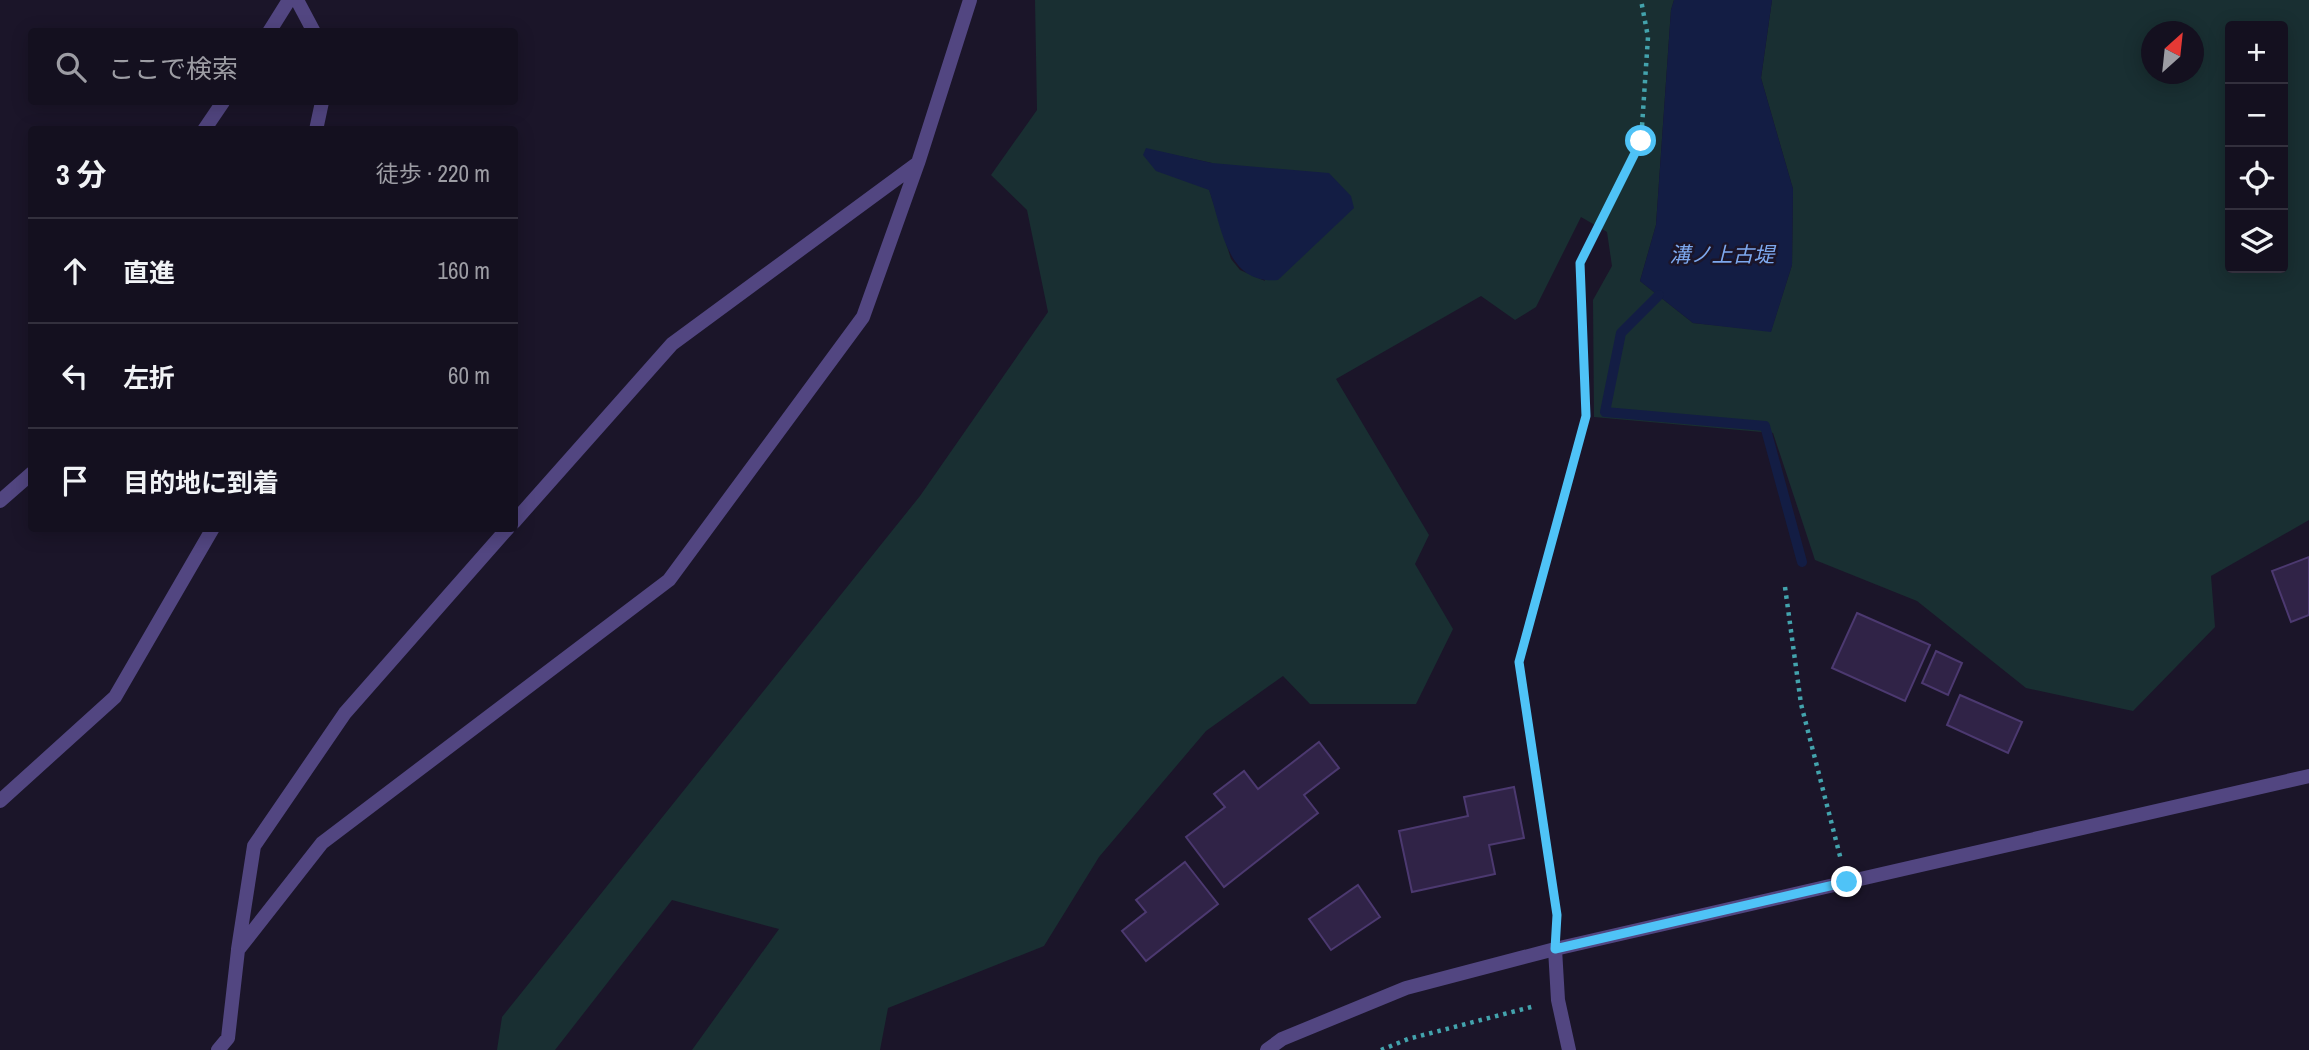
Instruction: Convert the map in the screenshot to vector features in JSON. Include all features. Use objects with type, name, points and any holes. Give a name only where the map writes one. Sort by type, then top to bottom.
[{"type":"street","points":[[272,28],[289,0]]},
{"type":"street","points":[[298,0],[312,28]]},
{"type":"street","points":[[238,950],[322,843],[668,580],[863,317],[918,163],[970,0]]},
{"type":"street","points":[[207,126],[221,105]]},
{"type":"street","points":[[317,126],[321,105]]},
{"type":"street","points":[[518,517],[672,344],[918,163]]},
{"type":"street","points":[[0,501],[28,476]]},
{"type":"street","points":[[0,801],[115,697],[211,532]]},
{"type":"street","points":[[218,1050],[228,1038],[254,846],[345,713],[505,532]]},
{"type":"street","points":[[1267,1050],[1282,1039],[1406,988],[1555,949],[2309,776]]},
{"type":"street","points":[[1555,949],[1558,1000],[1569,1050]]},
{"type":"path","points":[[1555,949],[1557,915],[1519,662],[1586,416],[1580,263],[1641,141],[1648,37],[1641,0]]},
{"type":"path","points":[[1785,587],[1801,704],[1847,882]]},
{"type":"path","points":[[1381,1050],[1408,1039],[1558,1000]]},
{"type":"green space","points":[[1035,0],[1674,0],[1671,10],[1656,225],[1640,281],[1693,323],[1771,331],[1792,265],[1793,189],[1761,78],[1772,0],[2309,0],[2309,520],[2211,576],[2215,627],[2133,711],[2026,688],[1917,601],[1815,560],[1773,433],[1594,417],[1593,300],[1612,266],[1607,232],[1581,217],[1536,307],[1515,320],[1481,296],[1336,379],[1429,535],[1415,564],[1453,629],[1416,704],[1310,704],[1283,676],[1206,731],[1099,857],[1044,946],[888,1008],[880,1050],[692,1050],[779,929],[672,900],[555,1050],[497,1050],[502,1017],[920,496],[1048,312],[1027,210],[991,175],[1037,110]],"holes":[[[1146,149],[1212,163],[1265,281],[1240,270],[1231,259],[1209,189]]]},
{"type":"water","name":"溝ノ上古堤","points":[[1674,0],[1772,0],[1761,78],[1793,189],[1792,265],[1771,332],[1693,323],[1640,281],[1656,225],[1671,10]]},
{"type":"water","points":[[1146,148],[1212,163],[1329,173],[1351,196],[1354,208],[1278,280],[1261,279],[1247,273],[1229,251],[1209,190],[1156,171],[1143,155]]},
{"type":"building","points":[[2309,557],[2309,615],[2291,622],[2272,571]]},
{"type":"building","points":[[1857,613],[1930,645],[1905,701],[1832,668]]},
{"type":"building","points":[[1936,651],[1962,663],[1948,695],[1922,683]]},
{"type":"building","points":[[1960,695],[2022,722],[2008,753],[1947,725]]},
{"type":"building","points":[[1319,742],[1339,768],[1304,795],[1318,813],[1224,887],[1186,837],[1225,807],[1214,794],[1244,771],[1258,789]]},
{"type":"building","points":[[1514,787],[1524,838],[1489,845],[1495,874],[1412,892],[1399,831],[1468,816],[1464,797]]},
{"type":"building","points":[[1185,862],[1218,904],[1146,961],[1122,931],[1146,912],[1136,900]]},
{"type":"building","points":[[1358,885],[1380,917],[1331,950],[1309,919]]},
{"type":"waterway","points":[[1659,295],[1621,333],[1605,412],[1765,426],[1802,562]]},
{"type":"route","points":[[1641,141],[1580,263],[1586,416],[1519,662],[1557,915],[1555,949],[1847,882]]}]
